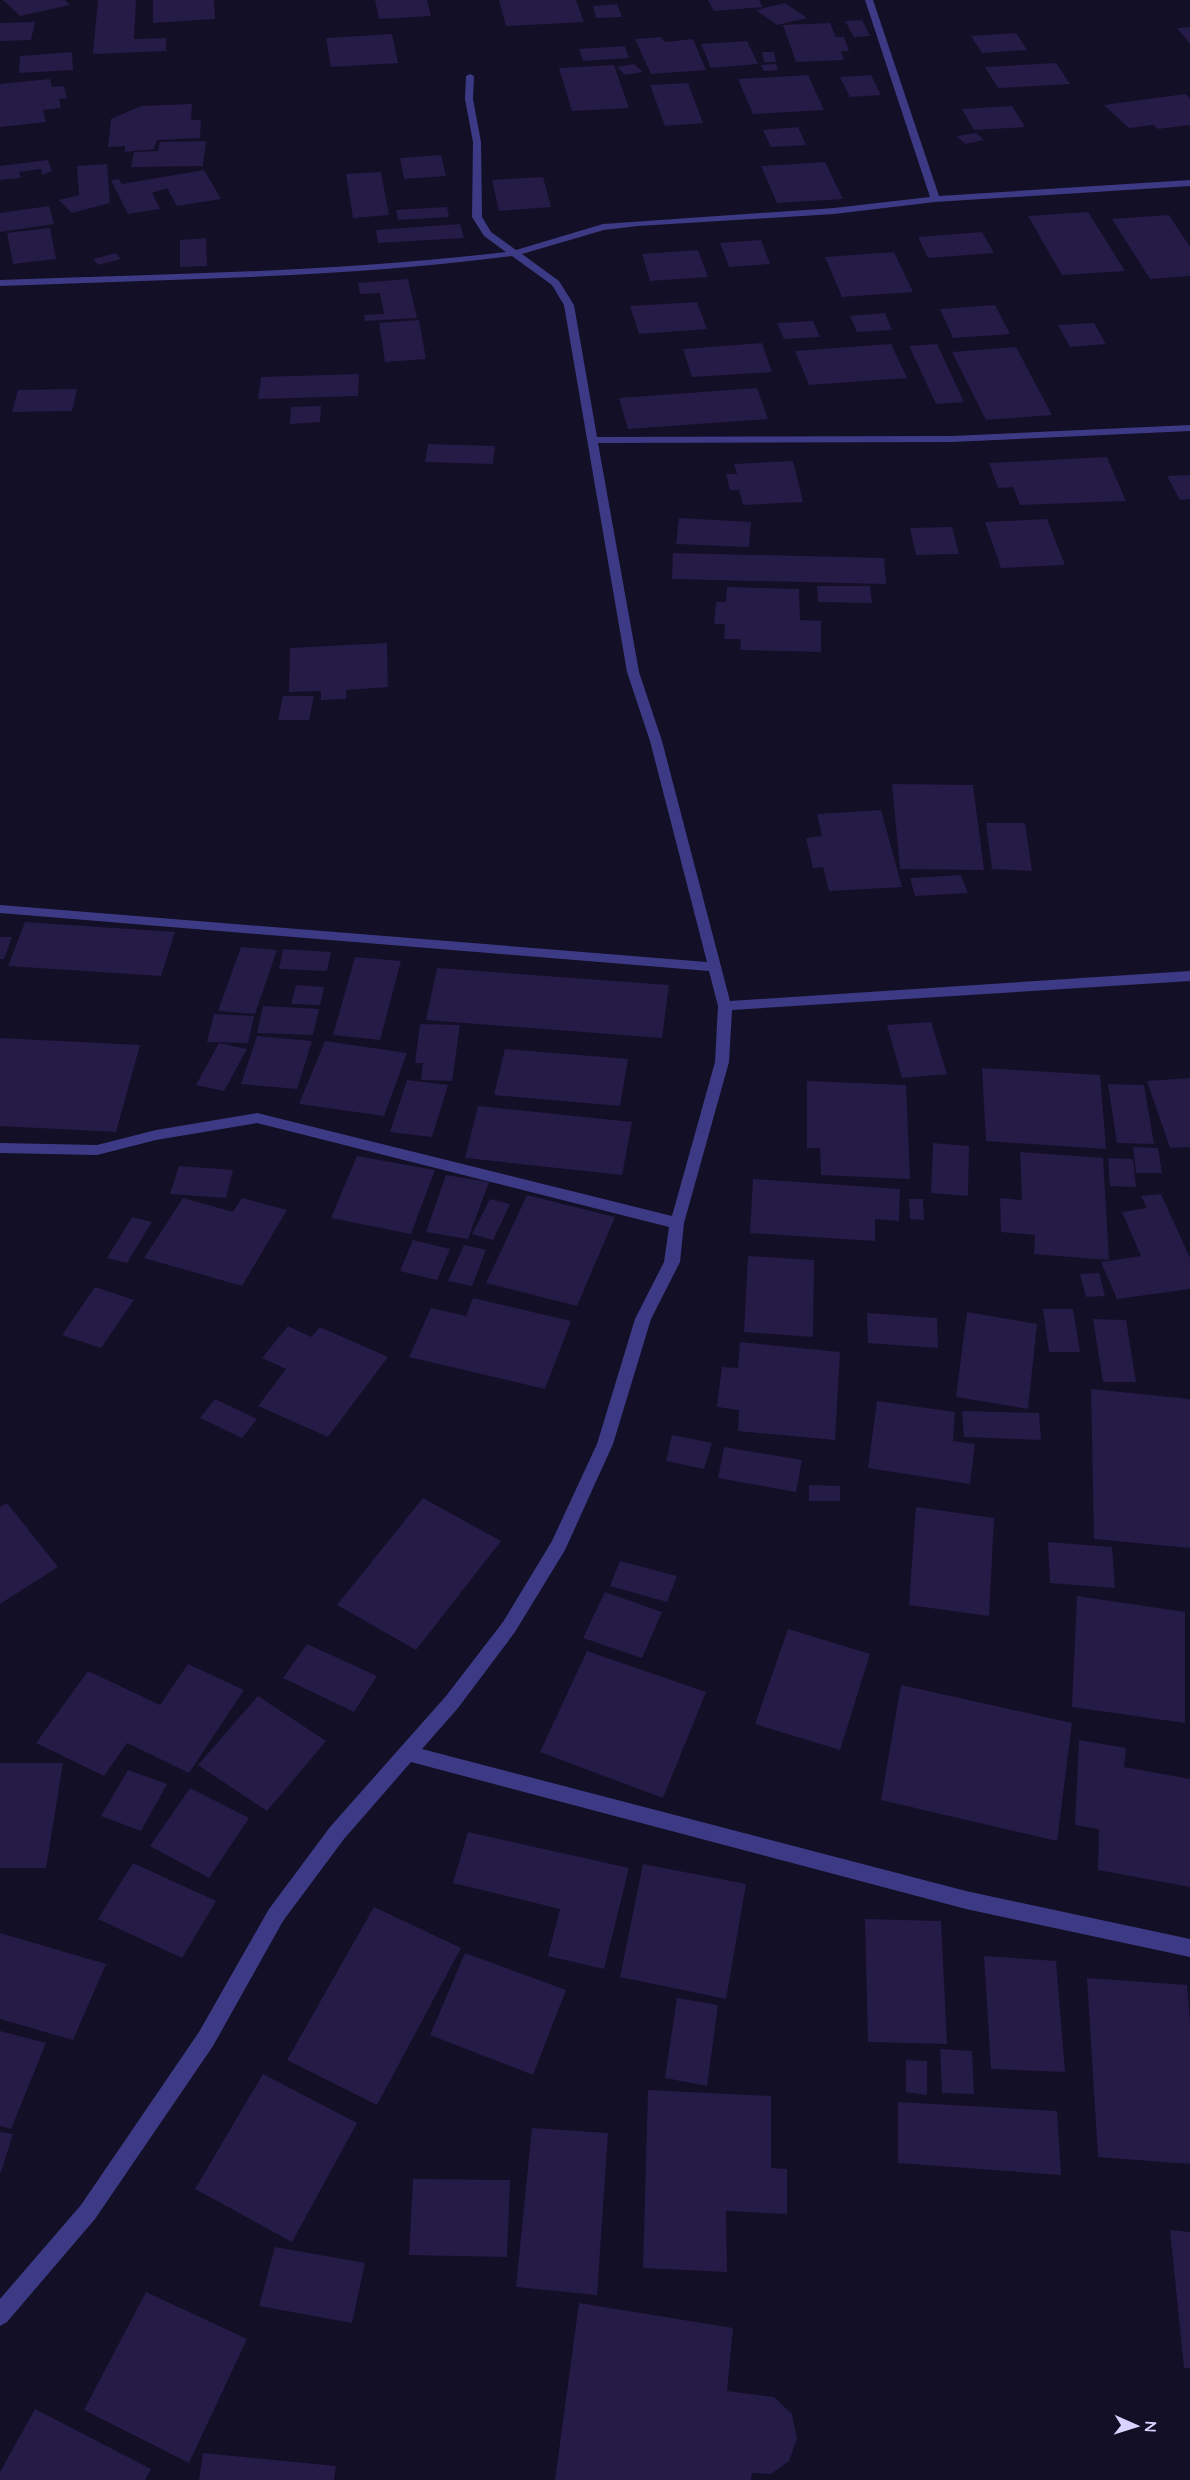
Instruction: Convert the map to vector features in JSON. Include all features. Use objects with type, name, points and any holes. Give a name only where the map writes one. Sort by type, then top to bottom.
[{"type":"street","points":[[869,0],[935,199]]},
{"type":"street","points":[[0,2315],[88,2212],[206,2039],[276,1915],[337,1833],[452,1702],[509,1627],[558,1545],[605,1444],[643,1319],[672,1262],[677,1223],[722,1062],[725,1006],[656,741],[633,672],[569,305],[556,283],[487,234],[477,217],[477,142],[469,99],[470,76]]},
{"type":"street","points":[[0,283],[385,266],[516,253],[603,227],[834,211],[935,199],[1190,183]]},
{"type":"street","points":[[593,440],[952,439],[1190,428]]},
{"type":"street","points":[[0,909],[33,914],[715,967]]},
{"type":"street","points":[[725,1006],[1190,976]]},
{"type":"street","points":[[0,1148],[97,1150],[156,1135],[257,1118],[677,1223]]},
{"type":"street","points":[[408,1753],[966,1900],[1190,1948]]},
{"type":"building","points":[[3,0],[65,0],[70,5],[20,16]]},
{"type":"building","points":[[98,0],[136,0],[134,39],[166,38],[166,51],[93,54]]},
{"type":"building","points":[[153,0],[214,0],[215,19],[153,23]]},
{"type":"building","points":[[375,0],[427,0],[431,16],[379,19]]},
{"type":"building","points":[[499,0],[576,0],[584,22],[506,26]]},
{"type":"building","points":[[708,0],[759,0],[763,7],[714,11]]},
{"type":"building","points":[[785,3],[807,18],[777,25],[756,10]]},
{"type":"building","points":[[617,4],[622,17],[596,18],[593,6]]},
{"type":"building","points":[[862,20],[870,36],[854,37],[845,21]]},
{"type":"building","points":[[35,22],[31,40],[0,41],[0,23]]},
{"type":"building","points":[[830,23],[836,37],[844,37],[849,51],[841,51],[844,60],[796,62],[783,25]]},
{"type":"building","points":[[1190,27],[1190,44],[1177,28]]},
{"type":"building","points":[[1016,33],[1027,50],[982,53],[971,36]]},
{"type":"building","points":[[392,34],[398,63],[331,67],[326,38]]},
{"type":"building","points":[[661,37],[665,42],[693,39],[706,70],[651,74],[635,39]]},
{"type":"building","points":[[747,41],[758,64],[711,68],[701,44]]},
{"type":"building","points":[[625,46],[629,58],[583,61],[579,49]]},
{"type":"building","points":[[72,52],[73,70],[19,73],[20,56]]},
{"type":"building","points":[[762,52],[774,52],[776,62],[764,62]]},
{"type":"building","points":[[1056,63],[1070,84],[998,88],[985,67]]},
{"type":"building","points":[[634,64],[643,72],[625,75],[617,67]]},
{"type":"building","points":[[776,64],[778,70],[764,71],[761,65]]},
{"type":"building","points":[[614,65],[629,108],[572,111],[559,68]]},
{"type":"building","points":[[808,75],[824,110],[753,114],[738,79]]},
{"type":"building","points":[[871,75],[881,95],[850,97],[840,77]]},
{"type":"building","points":[[50,79],[52,87],[64,86],[67,98],[59,99],[61,108],[43,110],[46,122],[0,127],[0,84]]},
{"type":"building","points":[[688,83],[703,123],[665,126],[650,85]]},
{"type":"building","points":[[1185,94],[1190,98],[1190,125],[1158,129],[1153,125],[1129,128],[1104,105]]},
{"type":"building","points":[[192,104],[191,120],[201,120],[200,138],[157,140],[154,149],[125,152],[125,146],[108,147],[111,119],[141,106]]},
{"type":"building","points":[[1012,106],[1025,127],[974,130],[962,109]]},
{"type":"building","points":[[798,127],[806,145],[771,147],[763,130]]},
{"type":"building","points":[[976,133],[984,140],[965,144],[957,136]]},
{"type":"building","points":[[206,141],[203,166],[131,167],[134,152],[158,151],[160,142]]},
{"type":"building","points":[[441,155],[446,176],[404,179],[400,158]]},
{"type":"building","points":[[48,160],[52,171],[42,175],[41,169],[19,172],[21,178],[0,180],[0,166]]},
{"type":"building","points":[[825,162],[843,199],[777,203],[761,166]]},
{"type":"building","points":[[107,164],[110,203],[72,213],[59,200],[79,195],[77,166]]},
{"type":"building","points":[[204,170],[221,199],[177,206],[167,188],[152,193],[160,209],[128,214],[111,180],[119,179],[122,184]]},
{"type":"building","points":[[381,172],[389,215],[353,218],[346,174]]},
{"type":"building","points":[[543,177],[551,207],[499,211],[492,180]]},
{"type":"building","points":[[49,206],[54,224],[0,232],[0,213]]},
{"type":"building","points":[[447,207],[449,217],[398,220],[396,210]]},
{"type":"building","points":[[1088,212],[1125,271],[1062,275],[1028,216]]},
{"type":"building","points":[[1169,215],[1190,247],[1190,276],[1150,279],[1112,219]]},
{"type":"building","points":[[460,224],[464,238],[378,243],[376,230]]},
{"type":"building","points":[[50,228],[56,259],[13,264],[7,233]]},
{"type":"building","points":[[982,232],[994,253],[928,258],[918,237]]},
{"type":"building","points":[[206,238],[207,266],[180,267],[180,240]]},
{"type":"building","points":[[761,240],[770,264],[729,267],[720,243]]},
{"type":"building","points":[[698,250],[708,277],[650,281],[642,254]]},
{"type":"building","points":[[894,252],[913,292],[842,297],[825,257]]},
{"type":"building","points":[[116,253],[121,259],[98,265],[93,259]]},
{"type":"building","points":[[408,279],[417,318],[365,321],[364,315],[384,314],[380,293],[360,294],[358,283]]},
{"type":"building","points":[[697,302],[707,329],[639,334],[630,306]]},
{"type":"building","points":[[995,305],[1010,334],[953,338],[940,309]]},
{"type":"building","points":[[885,313],[892,330],[857,332],[850,316]]},
{"type":"building","points":[[419,320],[426,359],[385,362],[379,323]]},
{"type":"building","points":[[813,321],[820,337],[784,339],[777,323]]},
{"type":"building","points":[[1094,323],[1106,344],[1070,347],[1058,325]]},
{"type":"building","points":[[762,343],[772,372],[692,377],[683,349]]},
{"type":"building","points":[[891,344],[907,378],[809,385],[795,351]]},
{"type":"building","points":[[937,344],[964,402],[936,404],[909,346]]},
{"type":"building","points":[[1016,347],[1052,415],[986,420],[952,352]]},
{"type":"building","points":[[359,374],[358,396],[258,399],[261,377]]},
{"type":"building","points":[[757,388],[768,419],[628,429],[619,398]]},
{"type":"building","points":[[77,389],[72,411],[12,412],[18,390]]},
{"type":"building","points":[[321,406],[320,422],[290,424],[291,407]]},
{"type":"building","points":[[428,444],[495,446],[493,464],[425,462]]},
{"type":"building","points":[[1107,457],[1126,501],[1020,505],[1013,487],[998,488],[989,463]]},
{"type":"building","points":[[793,461],[803,502],[743,505],[739,490],[730,490],[726,474],[737,474],[734,464]]},
{"type":"building","points":[[1190,475],[1190,499],[1180,500],[1167,476]]},
{"type":"building","points":[[679,518],[751,522],[749,547],[676,544]]},
{"type":"building","points":[[1047,519],[1065,565],[1001,568],[985,522]]},
{"type":"building","points":[[952,527],[959,554],[916,555],[910,528]]},
{"type":"building","points":[[673,553],[884,558],[886,584],[672,579]]},
{"type":"building","points":[[817,586],[870,586],[872,603],[818,602]]},
{"type":"building","points":[[727,587],[799,589],[800,620],[821,621],[821,652],[740,650],[741,639],[724,639],[725,624],[714,624],[716,602],[726,602]]},
{"type":"building","points":[[387,643],[388,687],[346,690],[346,699],[321,700],[321,691],[289,692],[290,648]]},
{"type":"building","points":[[283,696],[314,696],[309,720],[278,720]]},
{"type":"building","points":[[892,784],[973,785],[984,870],[900,869]]},
{"type":"building","points":[[881,810],[902,887],[829,891],[823,867],[813,868],[806,838],[822,836],[817,814]]},
{"type":"building","points":[[986,823],[1025,823],[1032,871],[992,869]]},
{"type":"building","points":[[961,875],[968,893],[915,896],[910,878]]},
{"type":"building","points":[[25,922],[175,932],[161,976],[8,966]]},
{"type":"building","points":[[0,937],[12,937],[4,959],[0,959]]},
{"type":"building","points":[[241,947],[277,950],[255,1014],[218,1011]]},
{"type":"building","points":[[283,949],[331,952],[327,971],[279,969]]},
{"type":"building","points":[[355,957],[401,961],[380,1040],[333,1035]]},
{"type":"building","points":[[437,968],[669,985],[662,1038],[426,1020]]},
{"type":"building","points":[[296,985],[324,987],[320,1005],[291,1004]]},
{"type":"building","points":[[263,1006],[319,1009],[313,1035],[257,1033]]},
{"type":"building","points":[[214,1014],[254,1016],[248,1043],[207,1042]]},
{"type":"building","points":[[931,1022],[947,1074],[902,1078],[887,1025]]},
{"type":"building","points":[[420,1024],[460,1025],[452,1081],[421,1080],[423,1063],[415,1063]]},
{"type":"building","points":[[257,1036],[312,1041],[297,1089],[241,1084]]},
{"type":"building","points":[[0,1038],[140,1045],[116,1132],[0,1126]]},
{"type":"building","points":[[325,1041],[407,1053],[384,1116],[299,1104]]},
{"type":"building","points":[[219,1043],[247,1049],[224,1091],[196,1085]]},
{"type":"building","points":[[505,1049],[628,1059],[620,1106],[494,1095]]},
{"type":"building","points":[[982,1068],[1100,1075],[1106,1149],[986,1141]]},
{"type":"building","points":[[1190,1078],[1190,1147],[1170,1148],[1147,1081]]},
{"type":"building","points":[[407,1080],[448,1085],[432,1137],[390,1132]]},
{"type":"building","points":[[807,1081],[906,1085],[910,1179],[821,1175],[820,1148],[807,1148]]},
{"type":"building","points":[[1108,1084],[1144,1085],[1154,1144],[1117,1143]]},
{"type":"building","points":[[478,1106],[632,1122],[622,1175],[465,1158]]},
{"type":"building","points":[[933,1143],[969,1146],[968,1196],[931,1193]]},
{"type":"building","points":[[1133,1147],[1158,1148],[1162,1173],[1136,1173]]},
{"type":"building","points":[[1020,1152],[1103,1158],[1109,1260],[1034,1254],[1035,1235],[1001,1232],[1000,1198],[1022,1200]]},
{"type":"building","points":[[357,1156],[435,1170],[411,1234],[331,1218]]},
{"type":"building","points":[[1108,1158],[1133,1159],[1136,1187],[1110,1186]]},
{"type":"building","points":[[179,1166],[233,1170],[226,1198],[170,1194]]},
{"type":"building","points":[[446,1175],[489,1182],[468,1239],[426,1232]]},
{"type":"building","points":[[753,1179],[900,1189],[899,1221],[875,1219],[875,1241],[750,1233]]},
{"type":"building","points":[[1161,1194],[1190,1258],[1190,1289],[1117,1299],[1101,1262],[1141,1256],[1122,1212],[1147,1208],[1141,1196]]},
{"type":"building","points":[[527,1195],[615,1217],[577,1306],[486,1283]]},
{"type":"building","points":[[183,1198],[233,1212],[242,1198],[287,1210],[242,1286],[144,1258]]},
{"type":"building","points":[[490,1199],[510,1204],[493,1240],[472,1234]]},
{"type":"building","points":[[909,1199],[923,1199],[924,1220],[910,1219]]},
{"type":"building","points":[[132,1217],[152,1222],[127,1263],[107,1258]]},
{"type":"building","points":[[413,1240],[450,1249],[437,1280],[400,1271]]},
{"type":"building","points":[[464,1245],[486,1250],[472,1286],[448,1281]]},
{"type":"building","points":[[748,1256],[814,1260],[813,1337],[744,1332]]},
{"type":"building","points":[[1099,1273],[1105,1296],[1086,1297],[1080,1274]]},
{"type":"building","points":[[95,1287],[134,1300],[101,1348],[62,1335]]},
{"type":"building","points":[[473,1298],[571,1321],[545,1389],[409,1357],[431,1308],[466,1316]]},
{"type":"building","points":[[1043,1309],[1073,1309],[1080,1352],[1049,1352]]},
{"type":"building","points":[[967,1312],[1037,1324],[1028,1409],[956,1397]]},
{"type":"building","points":[[867,1313],[937,1318],[938,1348],[868,1343]]},
{"type":"building","points":[[1093,1319],[1126,1320],[1136,1382],[1103,1382]]},
{"type":"building","points":[[288,1326],[311,1337],[320,1327],[388,1357],[328,1437],[258,1406],[286,1369],[262,1358]]},
{"type":"building","points":[[740,1342],[840,1352],[835,1440],[738,1431],[739,1410],[717,1407],[722,1367],[738,1368]]},
{"type":"building","points":[[1091,1389],[1190,1399],[1190,1548],[1094,1539]]},
{"type":"building","points":[[215,1399],[257,1419],[242,1438],[200,1418]]},
{"type":"building","points":[[877,1401],[955,1412],[953,1441],[975,1444],[970,1484],[868,1468]]},
{"type":"building","points":[[962,1411],[1039,1413],[1041,1440],[964,1437]]},
{"type":"building","points":[[672,1435],[712,1443],[704,1469],[666,1461]]},
{"type":"building","points":[[724,1447],[802,1460],[796,1492],[718,1478]]},
{"type":"building","points":[[809,1485],[840,1486],[840,1501],[809,1501]]},
{"type":"building","points":[[423,1498],[501,1541],[416,1650],[337,1605]]},
{"type":"building","points":[[7,1503],[58,1567],[0,1604],[0,1507]]},
{"type":"building","points":[[916,1507],[994,1518],[989,1616],[909,1605]]},
{"type":"building","points":[[1048,1542],[1112,1547],[1115,1588],[1050,1583]]},
{"type":"building","points":[[620,1561],[677,1576],[667,1602],[610,1586]]},
{"type":"building","points":[[605,1592],[662,1612],[642,1658],[583,1638]]},
{"type":"building","points":[[1077,1596],[1185,1612],[1185,1723],[1072,1707]]},
{"type":"building","points":[[788,1629],[870,1654],[840,1750],[755,1724]]},
{"type":"building","points":[[307,1644],[377,1676],[354,1712],[283,1678]]},
{"type":"building","points":[[587,1651],[706,1692],[663,1798],[540,1752]]},
{"type":"building","points":[[188,1664],[244,1690],[189,1773],[127,1743],[104,1776],[36,1743],[88,1671],[160,1705]]},
{"type":"building","points":[[901,1685],[1072,1723],[1057,1841],[881,1800]]},
{"type":"building","points":[[258,1696],[326,1741],[267,1811],[198,1765]]},
{"type":"building","points":[[1079,1740],[1126,1748],[1124,1767],[1190,1779],[1190,1887],[1098,1870],[1099,1829],[1075,1825]]},
{"type":"building","points":[[0,1763],[63,1763],[46,1868],[0,1868]]},
{"type":"building","points":[[128,1770],[167,1784],[141,1831],[101,1816]]},
{"type":"building","points":[[190,1788],[249,1818],[209,1878],[150,1846]]},
{"type":"building","points":[[468,1832],[629,1868],[604,1969],[548,1956],[560,1909],[453,1883]]},
{"type":"building","points":[[133,1863],[216,1901],[182,1958],[98,1919]]},
{"type":"building","points":[[643,1864],[746,1884],[726,1999],[620,1977]]},
{"type":"building","points":[[374,1907],[461,1948],[377,2105],[287,2060]]},
{"type":"building","points":[[865,1919],[941,1921],[947,2044],[868,2042]]},
{"type":"building","points":[[0,1933],[106,1964],[73,2040],[0,2019]]},
{"type":"building","points":[[465,1953],[566,1990],[533,2075],[430,2035]]},
{"type":"building","points":[[984,1956],[1056,1961],[1065,2072],[991,2069]]},
{"type":"building","points":[[1087,1978],[1187,1985],[1190,2021],[1190,2164],[1098,2157]]},
{"type":"building","points":[[677,1998],[718,2005],[707,2086],[665,2078]]},
{"type":"building","points":[[0,2031],[46,2043],[11,2129],[0,2126]]},
{"type":"building","points":[[940,2049],[972,2051],[974,2094],[942,2093]]},
{"type":"building","points":[[906,2060],[927,2061],[927,2095],[906,2092]]},
{"type":"building","points":[[263,2074],[357,2123],[292,2242],[195,2189]]},
{"type":"building","points":[[648,2090],[771,2096],[771,2168],[787,2169],[787,2214],[726,2211],[727,2272],[643,2268]]},
{"type":"building","points":[[898,2102],[1057,2111],[1061,2175],[898,2163]]},
{"type":"building","points":[[532,2128],[608,2133],[597,2295],[516,2287]]},
{"type":"building","points":[[0,2132],[13,2134],[1,2172],[0,2172]]},
{"type":"building","points":[[413,2179],[510,2180],[507,2257],[409,2255]]},
{"type":"building","points":[[1170,2230],[1190,2232],[1190,2368],[1184,2368]]},
{"type":"building","points":[[275,2247],[365,2263],[352,2323],[259,2306]]},
{"type":"building","points":[[146,2292],[247,2339],[189,2463],[84,2410]]},
{"type":"building","points":[[579,2303],[733,2328],[727,2391],[774,2397],[792,2414],[797,2439],[789,2461],[771,2474],[752,2473],[751,2480],[555,2480]]},
{"type":"building","points":[[35,2409],[151,2469],[145,2480],[0,2480],[0,2472]]},
{"type":"building","points":[[203,2453],[336,2466],[334,2480],[199,2480]]}]
